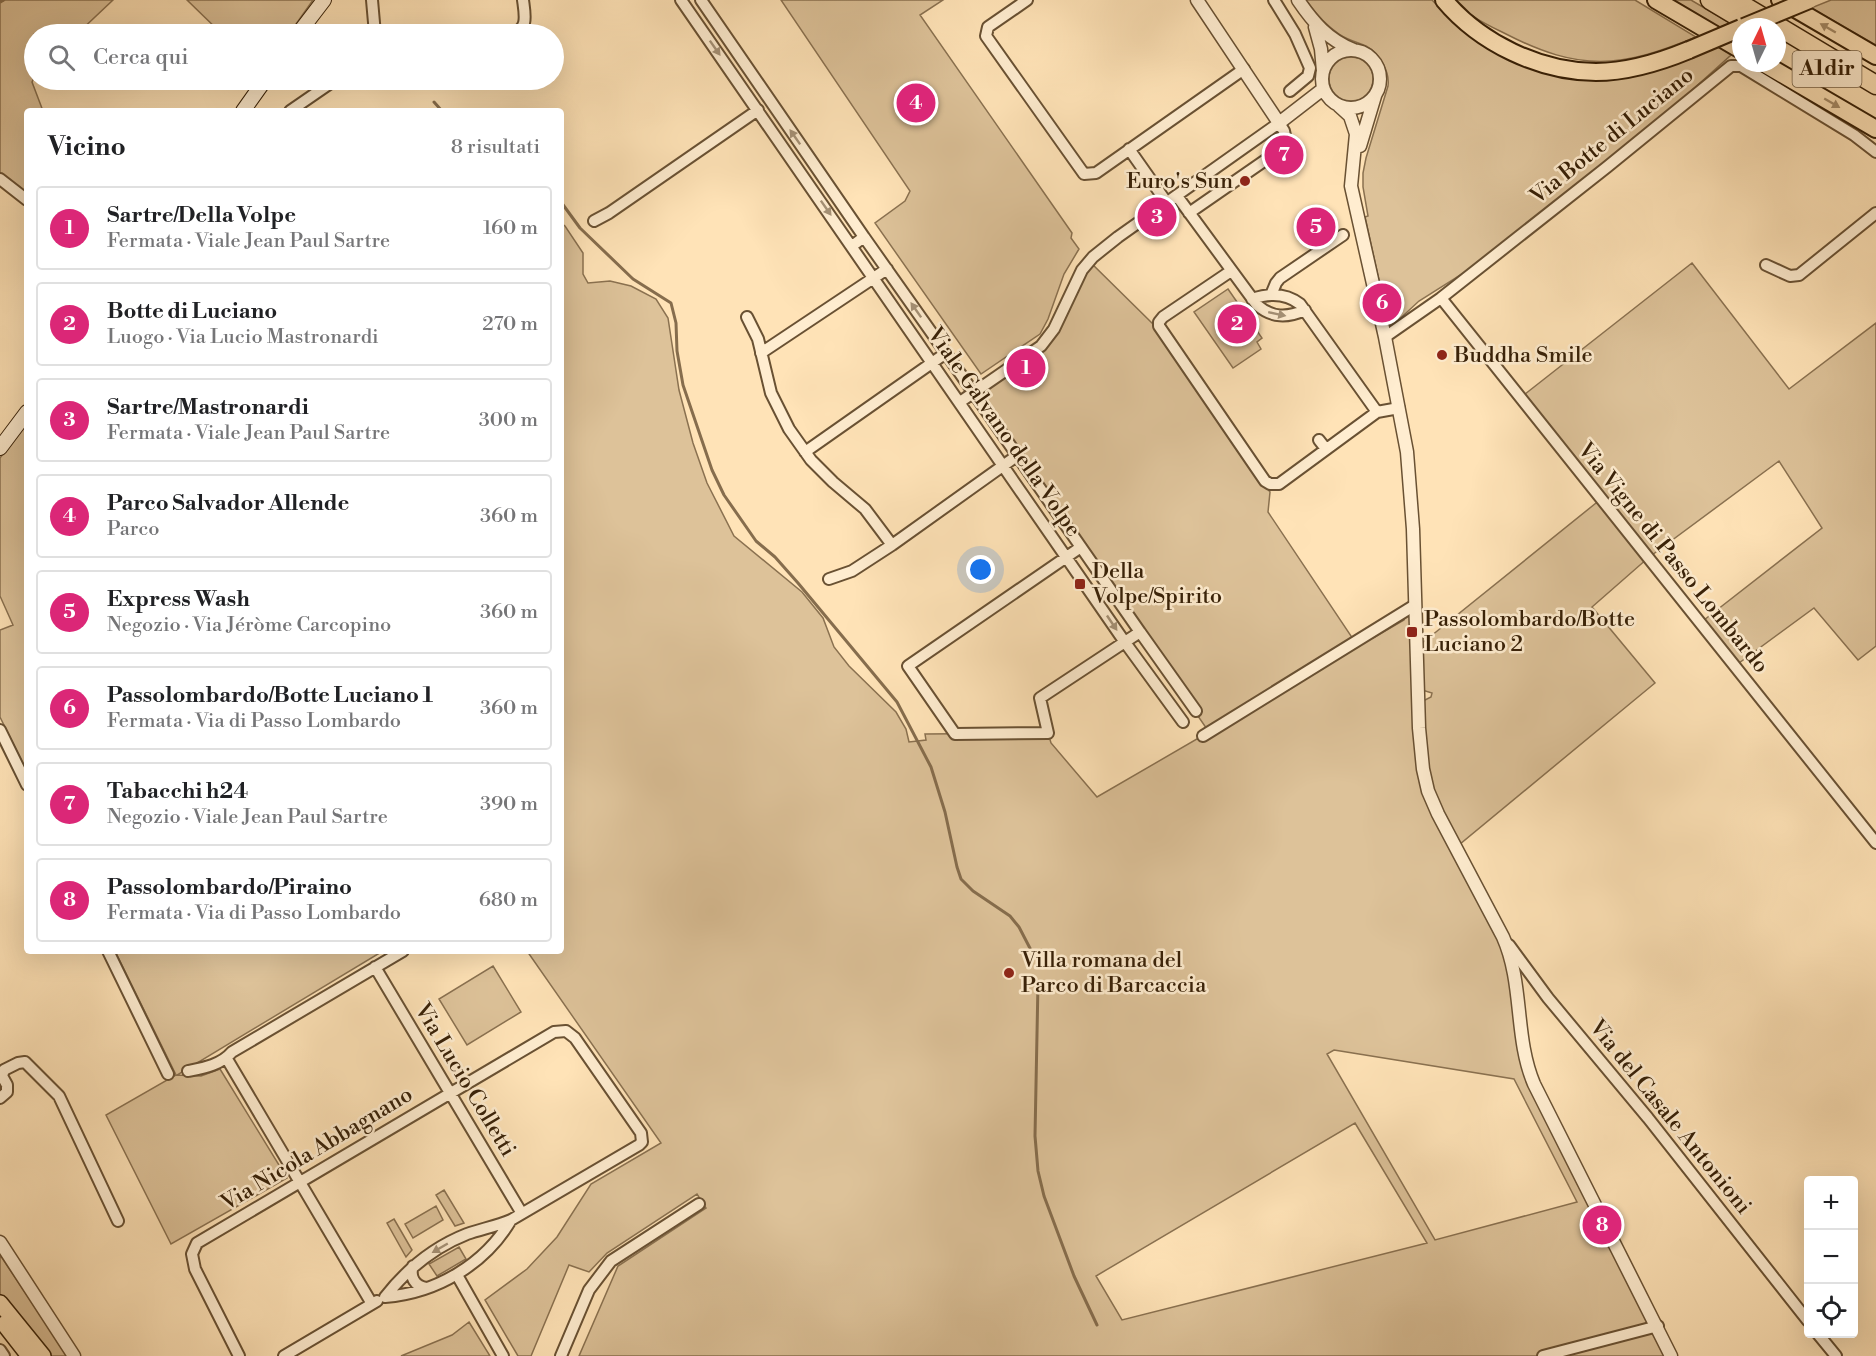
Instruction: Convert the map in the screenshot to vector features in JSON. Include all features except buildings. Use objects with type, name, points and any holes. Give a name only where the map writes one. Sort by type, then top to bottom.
[{"type":"highway","points":[[1656,0],[1732,45]]},
{"type":"highway","points":[[1710,0],[1741,18]]},
{"type":"highway","name":"A1dir","points":[[1734,0],[1876,85]]},
{"type":"highway","points":[[1780,0],[1876,56]]},
{"type":"highway","points":[[1766,18],[1809,0]]},
{"type":"highway","points":[[1446,2],[1464,22],[1503,46],[1535,61],[1567,69],[1596,72],[1633,69],[1653,64],[1732,32]]},
{"type":"highway","name":"A1dir","points":[[1786,45],[1876,99]]},
{"type":"highway","points":[[1778,72],[1876,129]]},
{"type":"main road","points":[[306,24],[324,0]]},
{"type":"main road","points":[[245,108],[258,90]]},
{"type":"main road","points":[[0,448],[24,416]]},
{"type":"main road","points":[[0,1303],[43,1356]]},
{"type":"main road","points":[[0,1319],[29,1356]]},
{"type":"street","points":[[372,0],[374,24]]},
{"type":"street","points":[[524,0],[524,24]]},
{"type":"street","name":"Viale Galvano della Volpe","points":[[681,0],[1124,641],[1183,722]]},
{"type":"street","name":"Viale Galvano della Volpe","points":[[701,0],[1196,711]]},
{"type":"street","points":[[1027,0],[988,27],[987,38],[1082,172],[1093,174],[1244,69]]},
{"type":"street","points":[[1189,213],[1282,147],[1286,136],[1197,0]]},
{"type":"street","points":[[1274,0],[1311,68],[1307,77],[1290,91]]},
{"type":"street","points":[[1298,0],[1327,36],[1366,55],[1376,65],[1380,79],[1353,164]]},
{"type":"street","points":[[1310,17],[1319,40],[1323,89],[1328,98],[1350,116],[1355,127],[1356,140],[1351,186],[1399,408],[1411,491],[1420,745],[1425,781],[1438,814],[1503,937],[1513,965],[1524,1049],[1532,1079],[1658,1326],[1671,1356]]},
{"type":"street","points":[[1323,70],[1330,58],[1338,53],[1347,50],[1357,51]]},
{"type":"street","name":"Via Botte di Luciano","points":[[1385,337],[1441,298],[1731,66],[1741,66],[1854,135],[1875,151]]},
{"type":"street","points":[[960,402],[1041,346],[1054,329],[1075,283],[1089,261],[1118,237],[1279,123],[1323,89]]},
{"type":"street","points":[[297,108],[322,90]]},
{"type":"street","points":[[1339,106],[1352,109],[1362,106],[1376,94]]},
{"type":"street","points":[[594,221],[758,110]]},
{"type":"street","points":[[1130,149],[1167,203]]},
{"type":"street","points":[[0,178],[24,198]]},
{"type":"street","points":[[1177,196],[1252,299],[1264,310],[1276,315],[1291,315],[1305,310]]},
{"type":"street","points":[[1766,265],[1790,276],[1798,275],[1876,213]]},
{"type":"street","points":[[1271,295],[1274,286],[1281,278],[1343,236]]},
{"type":"street","points":[[852,246],[864,237]]},
{"type":"street","points":[[761,353],[887,268]]},
{"type":"street","points":[[1231,271],[1163,317],[1158,326],[1268,483],[1279,484],[1377,412],[1399,408]]},
{"type":"street","points":[[1252,299],[1271,295],[1290,298],[1300,304],[1377,412]]},
{"type":"street","name":"Via Vigne di Passo Lombardo","points":[[1441,298],[1876,843]]},
{"type":"street","points":[[747,317],[756,334],[774,402],[805,452],[826,476],[865,509],[892,545]]},
{"type":"street","points":[[805,452],[946,353]]},
{"type":"street","points":[[1319,440],[1326,449]]},
{"type":"street","points":[[829,579],[848,573],[892,545],[1018,455]]},
{"type":"street","points":[[1081,547],[908,666],[955,734],[1050,738],[1040,698],[1140,632]]},
{"type":"street","points":[[1203,736],[1415,606]]},
{"type":"street","points":[[0,730],[24,779]]},
{"type":"street","name":"Via del Casale Antonioni","points":[[1503,937],[1539,986],[1648,1118],[1804,1315]]},
{"type":"street","points":[[109,954],[168,1074]]},
{"type":"street","points":[[188,1071],[205,1068],[226,1059],[232,1052],[399,954]]},
{"type":"street","name":"Via Lucio Colletti","points":[[375,967],[521,1212]]},
{"type":"street","name":"Via Nicola Abbagnano","points":[[239,1356],[195,1269],[192,1254],[198,1243],[299,1181],[554,1032],[566,1031],[575,1038],[641,1133],[642,1142],[521,1212]]},
{"type":"street","points":[[226,1059],[372,1304]]},
{"type":"street","points":[[0,1098],[7,1092],[2,1074],[4,1070],[25,1062],[59,1096],[118,1221]]},
{"type":"street","points":[[561,1356],[589,1290],[611,1261],[699,1204]]},
{"type":"street","points":[[284,1356],[385,1296],[413,1266],[440,1248],[468,1234],[511,1220],[521,1212]]},
{"type":"street","points":[[385,1296],[401,1295],[426,1288],[458,1275],[500,1239],[511,1220]]},
{"type":"street","points":[[468,1234],[478,1239],[483,1248],[483,1254]]},
{"type":"street","points":[[0,1242],[74,1356]]},
{"type":"street","points":[[413,1266],[411,1276],[413,1280],[426,1288]]},
{"type":"street","points":[[458,1275],[503,1356]]},
{"type":"street","points":[[1543,1356],[1658,1326]]},
{"type":"street","points":[[1821,1338],[1836,1356]]},
{"type":"street","points":[[0,1350],[4,1356]]},
{"type":"shaded area","points":[[5,0],[113,0],[88,24],[24,24],[24,90],[35,90],[42,108],[24,108],[24,197],[0,179],[0,3]]},
{"type":"shaded area","points":[[187,0],[313,0],[296,24],[212,24]]},
{"type":"shaded area","points":[[781,0],[943,0],[920,15],[1072,233],[1071,238],[1079,249],[1064,274],[1048,319],[1040,334],[981,374],[875,223],[905,201],[910,191]]},
{"type":"shaded area","points":[[1306,0],[1432,0],[1452,20],[1529,61],[1656,70],[1718,47],[1731,55],[1670,110],[1588,178],[1470,269],[1419,301],[1392,326],[1388,321],[1365,217],[1368,216],[1363,187],[1366,158],[1388,86],[1387,74],[1383,63],[1375,53],[1366,46],[1334,31]]},
{"type":"shaded area","points":[[1456,0],[1635,0],[1696,37],[1645,55],[1622,60],[1579,60],[1532,46],[1485,24]]},
{"type":"shaded area","points":[[1667,0],[1691,0],[1730,23],[1716,29]]},
{"type":"shaded area","points":[[1831,0],[1876,0],[1876,45],[1811,8]]},
{"type":"shaded area","points":[[1351,57],[1360,58],[1367,63],[1372,70],[1372,88],[1367,95],[1360,100],[1351,101],[1342,100],[1335,95],[1330,88],[1329,79],[1330,70],[1335,63],[1342,58]]},
{"type":"shaded area","points":[[564,225],[583,253],[583,274],[588,283],[610,281],[631,286],[656,299],[668,318],[679,390],[693,443],[707,483],[734,536],[802,592],[823,618],[834,647],[849,666],[896,712],[906,729],[909,742],[926,740],[925,734],[1048,733],[1051,743],[1097,797],[1209,732],[975,392],[1041,346],[1089,261],[1156,327],[1270,492],[1268,512],[1357,645],[1371,635],[1373,638],[1404,620],[1405,616],[1411,615],[1417,762],[1505,952],[1521,1053],[1647,1321],[1645,1325],[1636,1330],[1536,1356],[579,1356],[618,1266],[706,1208],[697,1194],[607,1253],[589,1272],[569,1265],[531,1356],[518,1356],[485,1300],[527,1269],[557,1237],[591,1184],[661,1143],[529,954],[564,954]],"holes":[[[1334,1050],[1514,1079],[1577,1202],[1435,1240],[1327,1054]],[[1355,1123],[1427,1243],[1122,1320],[1096,1276]]]},
{"type":"shaded area","points":[[1692,263],[1789,389],[1876,323],[1876,646],[1858,660],[1814,608],[1739,663],[1704,620],[1822,528],[1779,461],[1648,558],[1592,607],[1655,683],[1460,844],[1435,796],[1427,767],[1423,701],[1431,697],[1432,693],[1422,690],[1421,644],[1601,499],[1520,398]]},
{"type":"shaded area","points":[[1228,289],[1262,338],[1257,342],[1261,349],[1233,368],[1194,312]]},
{"type":"shaded area","points":[[24,424],[24,766],[0,717],[0,630],[13,625],[0,596],[0,458]]},
{"type":"shaded area","points":[[116,954],[378,954],[177,1075],[201,1076],[220,1069],[287,1178],[171,1244],[106,1115],[176,1075]]},
{"type":"shaded area","points":[[493,966],[521,1012],[467,1045],[439,999]]},
{"type":"shaded area","points":[[444,1190],[464,1223],[455,1226],[436,1195]]},
{"type":"shaded area","points":[[436,1206],[443,1220],[413,1238],[405,1224]]},
{"type":"shaded area","points":[[394,1219],[412,1250],[406,1257],[387,1223]]},
{"type":"shaded area","points":[[459,1247],[466,1259],[437,1276],[429,1264]]},
{"type":"shaded area","points":[[0,1255],[68,1356],[47,1356],[0,1294]]},
{"type":"shaded area","points":[[469,1322],[490,1356],[401,1356],[452,1335]]},
{"type":"shaded area","points":[[1655,1330],[1667,1356],[1554,1356]]},
{"type":"waterway","points":[[434,102],[439,108]]},
{"type":"waterway","points":[[564,206],[580,228],[633,279],[671,303],[676,323],[677,351],[683,385],[712,470],[724,495],[756,541],[775,557],[798,583],[897,702],[931,767],[945,812],[961,879],[973,891],[1010,916],[1019,927],[1034,956]]},
{"type":"waterway","points":[[1038,983],[1035,1136],[1038,1171],[1044,1196],[1074,1276],[1097,1325]]},
{"type":"place","name":"Parco Salvador Allende","points":[[916,103]]},
{"type":"place","name":"Tabacchi h24","points":[[1284,155]]},
{"type":"place","name":"Euro's Sun","points":[[1245,181]]},
{"type":"place","name":"Sartre/Mastronardi","points":[[1157,217]]},
{"type":"place","name":"Express Wash","points":[[1316,227]]},
{"type":"place","name":"Passolombardo/Botte Luciano 1","points":[[1382,303]]},
{"type":"place","name":"Botte di Luciano","points":[[1237,324]]},
{"type":"place","name":"Buddha Smile","points":[[1442,355]]},
{"type":"place","name":"Sartre/Della Volpe","points":[[1026,368]]},
{"type":"place","name":"Della Volpe/Spirito","points":[[1080,584]]},
{"type":"place","name":"Passolombardo/Botte Luciano 2","points":[[1412,632]]},
{"type":"place","name":"Villa romana del Parco di Barcaccia","points":[[1009,973]]},
{"type":"place","name":"Passolombardo/Piraino","points":[[1602,1225]]}]
